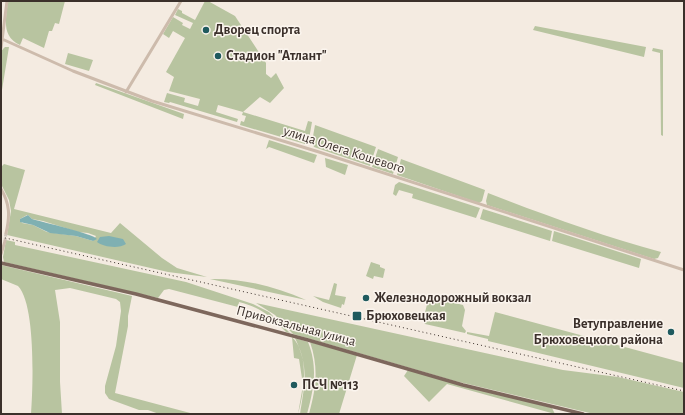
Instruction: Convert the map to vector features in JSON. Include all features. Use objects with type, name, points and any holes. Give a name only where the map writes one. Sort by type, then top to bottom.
[{"type":"main road","name":"Привокзальная улица","points":[[1,263],[136,294],[308,340],[463,385],[584,414]]},
{"type":"street","points":[[1,48],[7,1]]},
{"type":"street","points":[[126,92],[181,1]]},
{"type":"street","name":"улица Олега Кошевого","points":[[2,39],[63,67],[126,92],[684,270]]},
{"type":"street","points":[[1,189],[7,199],[9,209],[6,233]]},
{"type":"street","points":[[1,254],[5,240]]},
{"type":"green space","points":[[8,1],[65,1],[59,24],[55,23],[52,31],[49,31],[44,48],[23,38],[20,45],[10,37],[6,26]]},
{"type":"green space","name":"Стадион \"Атлант\"","points":[[205,1],[208,1],[235,16],[266,63],[266,74],[271,78],[276,73],[284,88],[270,103],[260,97],[243,112],[218,105],[216,112],[238,119],[237,122],[170,102],[164,102],[167,93],[185,98],[184,102],[198,106],[200,99],[169,91],[174,77],[166,72],[185,38],[173,31],[169,38],[163,34],[173,17],[183,23],[182,25],[190,29],[193,23],[175,15],[178,9],[195,20]]},
{"type":"green space","points":[[535,26],[646,47],[644,57],[533,30]]},
{"type":"green space","points":[[5,47],[9,47],[1,96],[2,50]]},
{"type":"green space","points":[[653,48],[663,50],[663,136],[661,135],[660,53],[652,51]]},
{"type":"green space","points":[[68,53],[93,60],[89,71],[65,64]]},
{"type":"green space","points":[[96,83],[184,114],[183,119],[95,85]]},
{"type":"green space","points":[[243,112],[305,131],[308,121],[312,122],[309,139],[305,144],[240,125],[241,121],[244,122],[246,116],[242,115]]},
{"type":"green space","points":[[315,125],[376,147],[370,166],[314,147],[312,142]]},
{"type":"green space","points":[[269,140],[317,155],[314,163],[269,147],[266,149]]},
{"type":"green space","points":[[378,149],[398,157],[393,174],[372,167]]},
{"type":"green space","points":[[325,158],[348,165],[345,175],[326,167]]},
{"type":"green space","points":[[401,159],[485,190],[482,201],[479,203],[397,175]]},
{"type":"green space","points":[[4,164],[25,170],[14,209],[111,233],[120,223],[162,258],[177,268],[207,277],[168,272],[7,235],[11,211],[9,200],[1,184],[1,167]],"holes":[[[28,215],[32,219],[96,236],[93,241],[76,236],[47,232],[33,225],[22,223],[20,219]]]},
{"type":"green space","points":[[399,182],[480,208],[476,218],[412,198],[413,194],[399,190],[396,196],[393,194],[395,185]]},
{"type":"green space","points":[[488,193],[574,225],[661,252],[658,258],[654,259],[487,205],[486,201]]},
{"type":"green space","points":[[483,209],[552,231],[550,241],[480,219]]},
{"type":"green space","points":[[554,231],[641,259],[639,268],[552,241]]},
{"type":"green space","points":[[6,240],[15,242],[15,245],[186,282],[253,304],[269,312],[290,333],[286,332],[271,317],[253,307],[239,302],[238,307],[169,289],[164,290],[158,298],[4,262],[3,257]]},
{"type":"green space","points":[[371,262],[380,265],[380,267],[385,269],[383,278],[374,276],[373,279],[366,276]]},
{"type":"green space","points":[[1,265],[132,296],[128,316],[128,326],[115,393],[194,414],[159,414],[148,410],[139,410],[109,399],[105,393],[105,386],[116,346],[121,311],[120,302],[116,299],[70,288],[55,290],[60,322],[60,382],[62,414],[31,414],[33,367],[31,328],[28,310],[24,296],[18,286],[1,279]]},
{"type":"green space","points":[[210,279],[235,280],[259,284],[306,300]]},
{"type":"green space","points":[[334,283],[337,284],[335,295],[346,297],[344,305],[342,304],[341,308],[323,302],[313,296],[329,300]]},
{"type":"green space","points":[[429,297],[463,305],[465,310],[462,326],[466,331],[465,333],[425,324],[423,320]]},
{"type":"green space","points":[[256,303],[563,370],[618,377],[684,392],[684,414],[594,414],[455,381],[293,334],[275,315]]},
{"type":"green space","points":[[495,312],[684,363],[684,388],[488,341],[488,339],[467,334],[467,332],[489,336]]},
{"type":"green space","points":[[292,337],[298,345],[301,354],[304,374],[303,385],[299,359],[294,358]]},
{"type":"green space","points":[[295,338],[308,342],[313,360],[314,378],[312,395],[307,414],[300,414],[305,375],[302,358]]},
{"type":"green space","points":[[310,342],[357,355],[339,414],[309,414],[316,378],[315,361]]},
{"type":"green space","points":[[408,370],[552,408],[555,414],[447,384],[429,402],[404,376]]},
{"type":"green space","points":[[303,385],[302,396],[298,414]]},
{"type":"water","points":[[28,215],[32,219],[78,231],[97,239],[93,241],[76,236],[50,233],[33,225],[20,222],[20,219]]},
{"type":"water","points":[[109,236],[123,239],[126,244],[123,246],[111,247],[97,242],[100,237]]},
{"type":"tunnel","points":[[5,241],[6,233]]},
{"type":"railway","points":[[1,237],[684,391]]},
{"type":"place","name":"Дворец спорта","points":[[206,30]]},
{"type":"place","name":"Стадион \"Атлант\"","points":[[218,56]]},
{"type":"place","name":"Железнодорожный вокзал","points":[[366,298]]},
{"type":"place","name":"Брюховецкая","points":[[357,316]]},
{"type":"place","name":"Ветуправление Брюховецкого района","points":[[671,332]]},
{"type":"place","name":"ПСЧ №113","points":[[294,385]]}]
